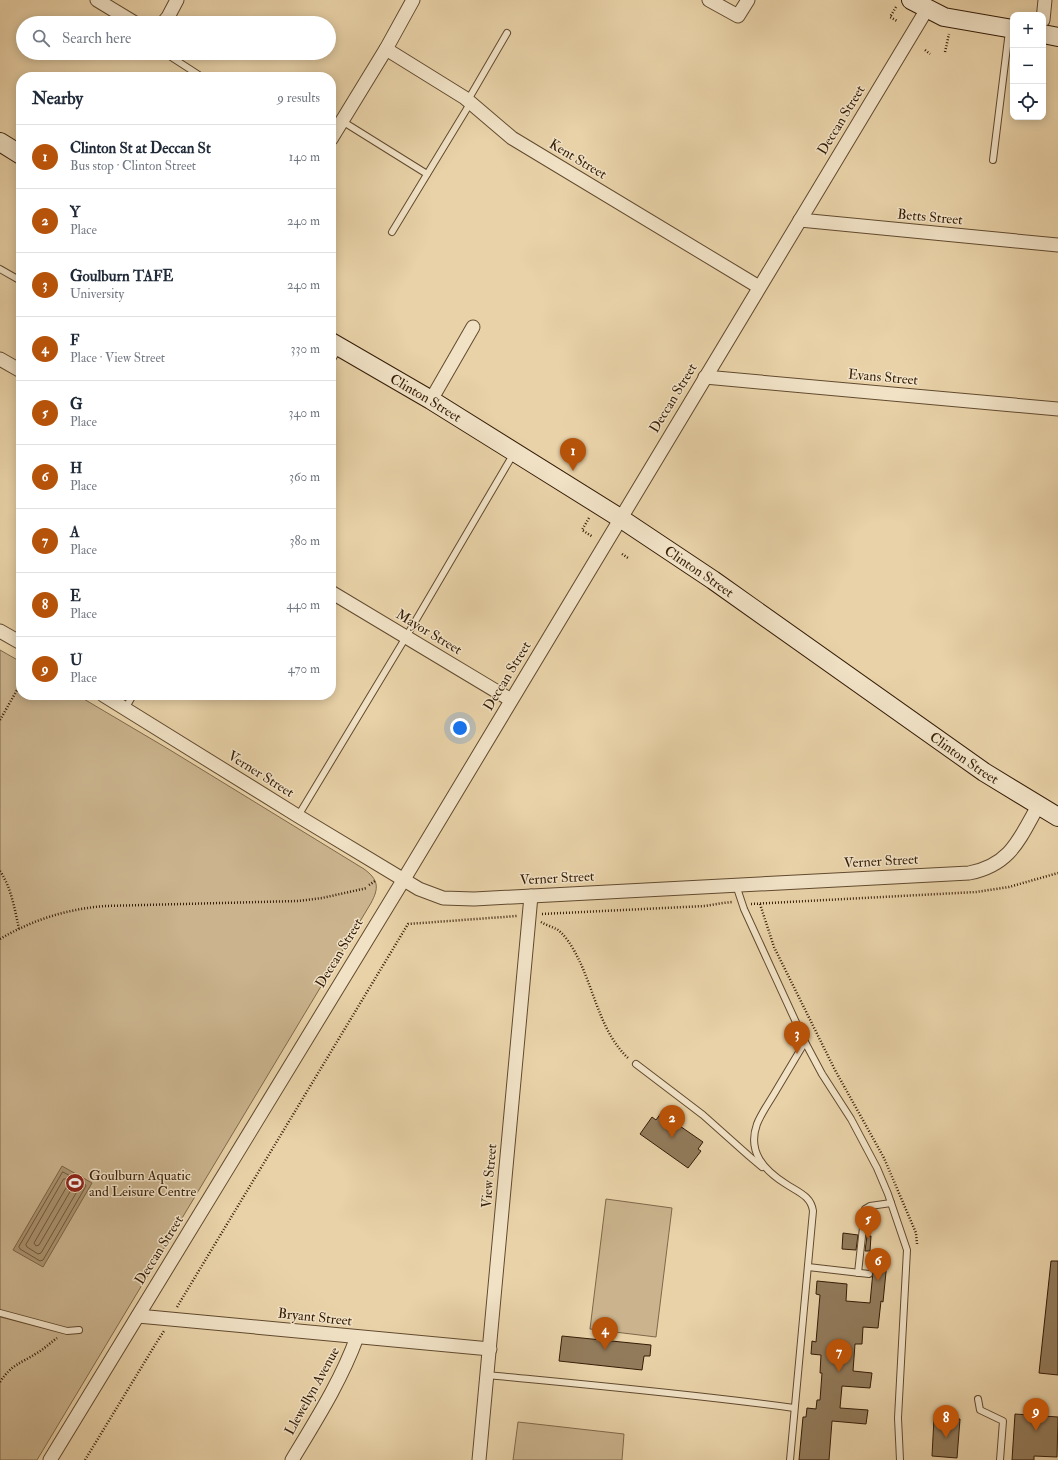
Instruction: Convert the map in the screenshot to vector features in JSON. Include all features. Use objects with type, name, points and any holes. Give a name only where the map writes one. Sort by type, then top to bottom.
[{"type":"street","points":[[97,0],[123,16]]},
{"type":"street","points":[[169,16],[177,0]]},
{"type":"street","points":[[336,131],[386,49],[413,0]]},
{"type":"street","points":[[709,0],[738,16],[748,0]]},
{"type":"street","points":[[1044,12],[1045,0]]},
{"type":"street","points":[[904,4],[927,9],[944,17],[1010,29]]},
{"type":"street","name":"Deccan Street","points":[[50,1460],[404,879],[927,9]]},
{"type":"street","points":[[1046,35],[1058,37]]},
{"type":"street","name":"Kent Street","points":[[386,49],[469,101],[512,138],[759,287]]},
{"type":"street","points":[[0,142],[16,152]]},
{"type":"street","name":"Betts Street","points":[[800,220],[1058,245]]},
{"type":"street","points":[[430,400],[473,327]]},
{"type":"street","name":"Clinton Street","points":[[336,351],[430,400],[620,518],[725,588],[984,772],[1058,817]]},
{"type":"street","points":[[0,359],[16,368]]},
{"type":"street","name":"Evans Street","points":[[705,377],[1058,409]]},
{"type":"street","name":"Mayor Street","points":[[336,595],[511,700]]},
{"type":"street","points":[[0,631],[16,640]]},
{"type":"street","name":"Verner Street","points":[[110,700],[298,816],[427,893],[443,898],[474,899],[736,884],[954,874],[981,870],[1002,860],[1009,853],[1021,837],[1038,806]]},
{"type":"street","name":"View Street","points":[[479,1460],[536,915],[531,896]]},
{"type":"street","name":"Bryant Street","points":[[138,1316],[490,1349]]},
{"type":"street","name":"Llewellyn Avenue","points":[[292,1460],[335,1388],[350,1357],[357,1337]]},
{"type":"lane","points":[[392,232],[427,174],[507,33]]},
{"type":"lane","points":[[993,160],[1010,36]]},
{"type":"lane","points":[[176,60],[194,72]]},
{"type":"lane","points":[[342,121],[427,174]]},
{"type":"lane","points":[[0,270],[16,278]]},
{"type":"lane","points":[[298,816],[406,637],[514,452]]},
{"type":"lane","points":[[125,710],[130,700]]},
{"type":"lane","points":[[736,884],[742,903],[805,1042],[822,1074],[858,1131],[877,1168],[907,1250],[898,1418],[900,1460]]},
{"type":"lane","points":[[768,1172],[762,1165],[756,1150],[755,1131],[762,1114],[805,1042]]},
{"type":"lane","points":[[636,1064],[703,1115],[768,1172],[808,1198],[812,1206],[813,1216],[790,1460]]},
{"type":"lane","points":[[858,1273],[862,1222],[865,1209],[870,1206],[891,1203]]},
{"type":"lane","points":[[808,1267],[869,1274]]},
{"type":"lane","points":[[0,1313],[67,1331],[79,1330]]},
{"type":"lane","points":[[487,1375],[623,1388],[794,1408]]},
{"type":"lane","points":[[978,1399],[980,1410],[1003,1421],[1000,1460]]},
{"type":"path","points":[[897,21],[890,17],[904,4]]},
{"type":"path","points":[[945,52],[949,34]]},
{"type":"path","points":[[925,50],[930,54]]},
{"type":"path","points":[[589,518],[582,530],[593,537]]},
{"type":"path","points":[[622,554],[628,558]]},
{"type":"path","points":[[0,720],[16,692]]},
{"type":"path","points":[[0,871],[4,876],[19,929]]},
{"type":"path","points":[[85,1460],[408,924],[536,915],[704,906],[723,903],[760,904],[976,892],[1009,887],[1058,873]]},
{"type":"path","points":[[0,939],[19,929],[62,913],[90,907],[298,901],[322,898],[368,887],[375,881]]},
{"type":"path","points":[[760,904],[774,947],[840,1079],[884,1158],[916,1233],[917,1244]]},
{"type":"path","points":[[536,915],[541,922],[557,930],[570,943],[585,972],[608,1030],[620,1048],[636,1064]]},
{"type":"path","points":[[0,1382],[7,1372],[15,1365],[38,1352],[67,1331]]},
{"type":"shaded area","points":[[0,650],[16,659],[16,700],[85,700],[364,869],[373,877],[376,884],[376,889],[371,903],[37,1460],[0,1460]]},
{"type":"shaded area","points":[[606,1199],[672,1208],[656,1337],[590,1329]]},
{"type":"shaded area","points":[[518,1422],[624,1434],[622,1460],[513,1460]]},
{"type":"water","points":[[62,1166],[92,1183],[43,1267],[13,1250]]},
{"type":"building","points":[[661,1113],[703,1142],[698,1149],[701,1151],[688,1168],[640,1134],[652,1117],[656,1120]]},
{"type":"building","points":[[843,1233],[858,1235],[856,1250],[842,1249]]},
{"type":"building","points":[[867,1236],[871,1236],[870,1251],[865,1251]]},
{"type":"building","points":[[874,1261],[887,1262],[883,1302],[881,1301],[878,1328],[863,1327],[862,1344],[855,1344],[853,1371],[872,1373],[870,1388],[842,1386],[840,1408],[868,1410],[866,1424],[832,1421],[829,1460],[799,1460],[803,1417],[806,1417],[807,1408],[816,1409],[817,1400],[820,1400],[822,1373],[820,1373],[821,1355],[811,1354],[812,1341],[816,1342],[820,1295],[816,1294],[817,1281],[847,1284],[846,1301],[870,1303]]},
{"type":"building","points":[[1051,1261],[1058,1261],[1058,1375],[1039,1373]]},
{"type":"building","points":[[562,1336],[651,1345],[650,1356],[644,1356],[642,1370],[559,1361]]},
{"type":"building","points":[[1015,1414],[1058,1417],[1057,1457],[1034,1456],[1034,1460],[1012,1460]]},
{"type":"building","points":[[934,1418],[960,1419],[957,1458],[932,1456]]},
{"type":"place","name":"Clinton St at Deccan St","points":[[573,471]]},
{"type":"place","name":"Goulburn TAFE","points":[[797,1054]]},
{"type":"place","name":"Y","points":[[672,1138]]},
{"type":"place","name":"Goulburn Aquatic and Leisure Centre","points":[[75,1183]]},
{"type":"place","name":"G","points":[[868,1239]]},
{"type":"place","name":"H","points":[[878,1281]]},
{"type":"place","name":"F","points":[[605,1350]]},
{"type":"place","name":"A","points":[[839,1372]]},
{"type":"place","name":"U","points":[[1036,1431]]},
{"type":"place","name":"E","points":[[946,1438]]}]
